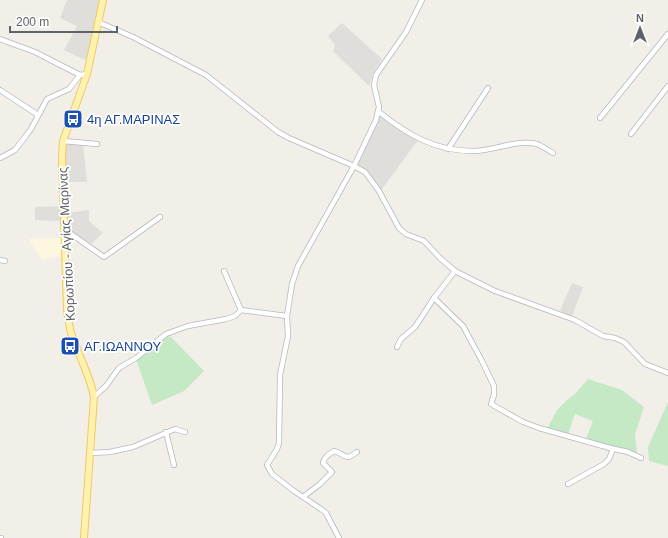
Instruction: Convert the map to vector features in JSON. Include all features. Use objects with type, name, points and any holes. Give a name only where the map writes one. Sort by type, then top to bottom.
[{"type":"main road","name":"Κορωπίου - Αγίας Μαρίνας","points":[[84,538],[94,397],[92,386],[69,322],[64,229],[63,141],[87,74],[103,0]]},
{"type":"street","points":[[340,538],[326,513],[321,508],[303,497],[272,474],[267,465],[279,443],[280,375],[288,336],[288,316],[292,284],[298,266],[354,166],[378,112],[379,102],[374,85],[376,75],[406,32],[422,0]]},
{"type":"street","points":[[98,22],[133,37],[206,75],[278,132],[365,172],[379,191],[399,228],[406,234],[424,241],[455,271],[495,291],[574,320],[603,336],[615,338],[624,342],[645,364],[668,374]]},
{"type":"street","points":[[600,118],[668,34]]},
{"type":"street","points":[[0,39],[35,52],[80,75],[87,74]]},
{"type":"street","points":[[0,158],[15,150],[31,129],[47,99],[69,89],[80,75]]},
{"type":"street","points":[[632,134],[668,86]]},
{"type":"street","points":[[448,149],[488,88]]},
{"type":"street","points":[[0,90],[38,116]]},
{"type":"street","points":[[378,112],[393,123],[429,144],[448,149],[473,151],[527,143],[538,144],[553,153]]},
{"type":"street","points":[[63,141],[97,144]]},
{"type":"street","points":[[64,229],[104,257],[160,217]]},
{"type":"street","points":[[224,271],[241,310]]},
{"type":"street","points":[[397,347],[401,339],[416,327],[434,298],[455,271]]},
{"type":"street","points":[[434,298],[463,326],[468,334],[494,386],[494,395],[491,404],[534,426],[628,452],[641,458]]},
{"type":"street","points":[[241,310],[288,316]]},
{"type":"street","points":[[94,397],[106,386],[119,368],[136,358],[166,334],[188,326],[226,319],[235,316],[241,310]]},
{"type":"street","points":[[91,453],[110,452],[133,446],[175,429],[185,432]]},
{"type":"street","points":[[166,432],[174,466]]},
{"type":"street","points":[[568,484],[604,464],[609,459],[613,449]]},
{"type":"street","points":[[303,497],[320,484],[332,472],[323,464],[327,455],[334,451],[349,457],[357,452]]},
{"type":"shaded area","points":[[67,0],[100,0],[87,61],[64,50],[77,26],[60,18]]},
{"type":"shaded area","points":[[342,23],[382,59],[373,73],[369,86],[333,51],[335,45],[328,36]]},
{"type":"shaded area","points":[[378,115],[418,140],[380,192],[356,165]]},
{"type":"shaded area","points":[[66,142],[83,143],[87,182],[65,182]]},
{"type":"shaded area","points":[[61,206],[61,221],[35,220],[35,207]]},
{"type":"shaded area","points":[[89,210],[89,221],[103,233],[91,244],[67,228],[66,213]]},
{"type":"shaded area","points":[[62,238],[62,256],[42,259],[28,239]]},
{"type":"shaded area","points":[[572,283],[583,287],[572,316],[561,312],[561,308]]},
{"type":"green space","points":[[167,336],[171,337],[204,371],[184,391],[152,405],[136,359]]},
{"type":"green space","points":[[588,379],[622,390],[644,407],[635,434],[637,453],[586,439],[593,421],[575,414],[568,434],[547,429],[557,410],[575,394]]},
{"type":"green space","points":[[668,402],[668,466],[649,461],[648,447]]},
{"type":"place","name":"4η ΑΓ.ΜΑΡΙΝΑΣ","points":[[73,119]]},
{"type":"place","name":"ΑΓ.ΙΩΑΝΝΟΥ","points":[[70,346]]}]
